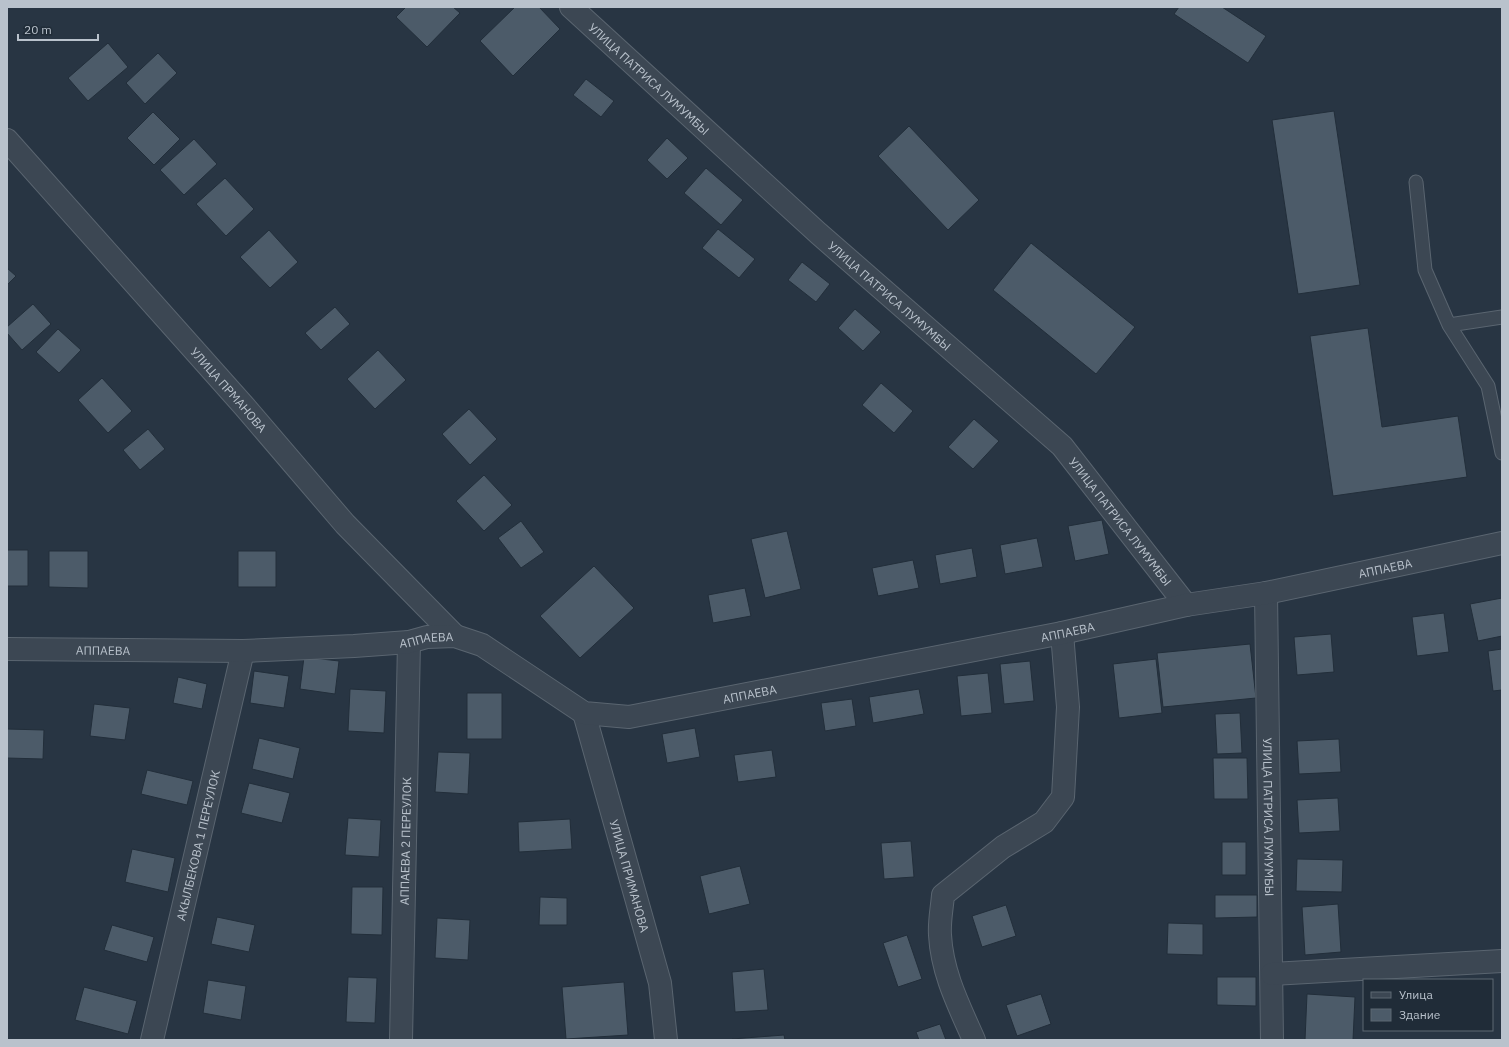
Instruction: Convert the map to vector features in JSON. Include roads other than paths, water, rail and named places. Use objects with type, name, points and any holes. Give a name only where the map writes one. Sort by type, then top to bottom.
[{"type":"street","name":"УЛИЦА ПАТРИСА ЛУМУМБЫ","points":[[572,7],[818,233],[1062,446],[1186,605]]},
{"type":"street","name":"УЛИЦА ПРМАНОВА","points":[[7,140],[244,406],[345,524],[455,636]]},
{"type":"street","name":"АППАЕВА","points":[[7,649],[243,651],[354,646],[409,642],[427,637],[455,636],[482,645],[584,713],[629,717],[1062,633],[1186,605],[1266,593],[1502,543]]},
{"type":"street","name":"УЛИЦА ПАТРИСА ЛУМУМБЫ","points":[[1266,593],[1272,1040]]},
{"type":"street","points":[[974,1040],[957,1003],[944,966],[940,934],[944,895],[1003,847],[1044,822],[1062,797],[1068,707],[1062,633]]},
{"type":"street","name":"АППАЕВА 2 ПЕРЕУЛОК","points":[[401,1040],[409,642]]},
{"type":"street","name":"АКЫЛБЕКОВА 1 ПЕРЕУЛОК","points":[[152,1040],[243,651]]},
{"type":"street","name":"УЛИЦА ПРИМАНОВА","points":[[584,713],[660,983],[666,1040]]},
{"type":"street","points":[[1272,974],[1502,961]]},
{"type":"lane","points":[[1416,182],[1425,270],[1448,325],[1488,386],[1502,453]]},
{"type":"lane","points":[[1448,325],[1502,317]]}]
